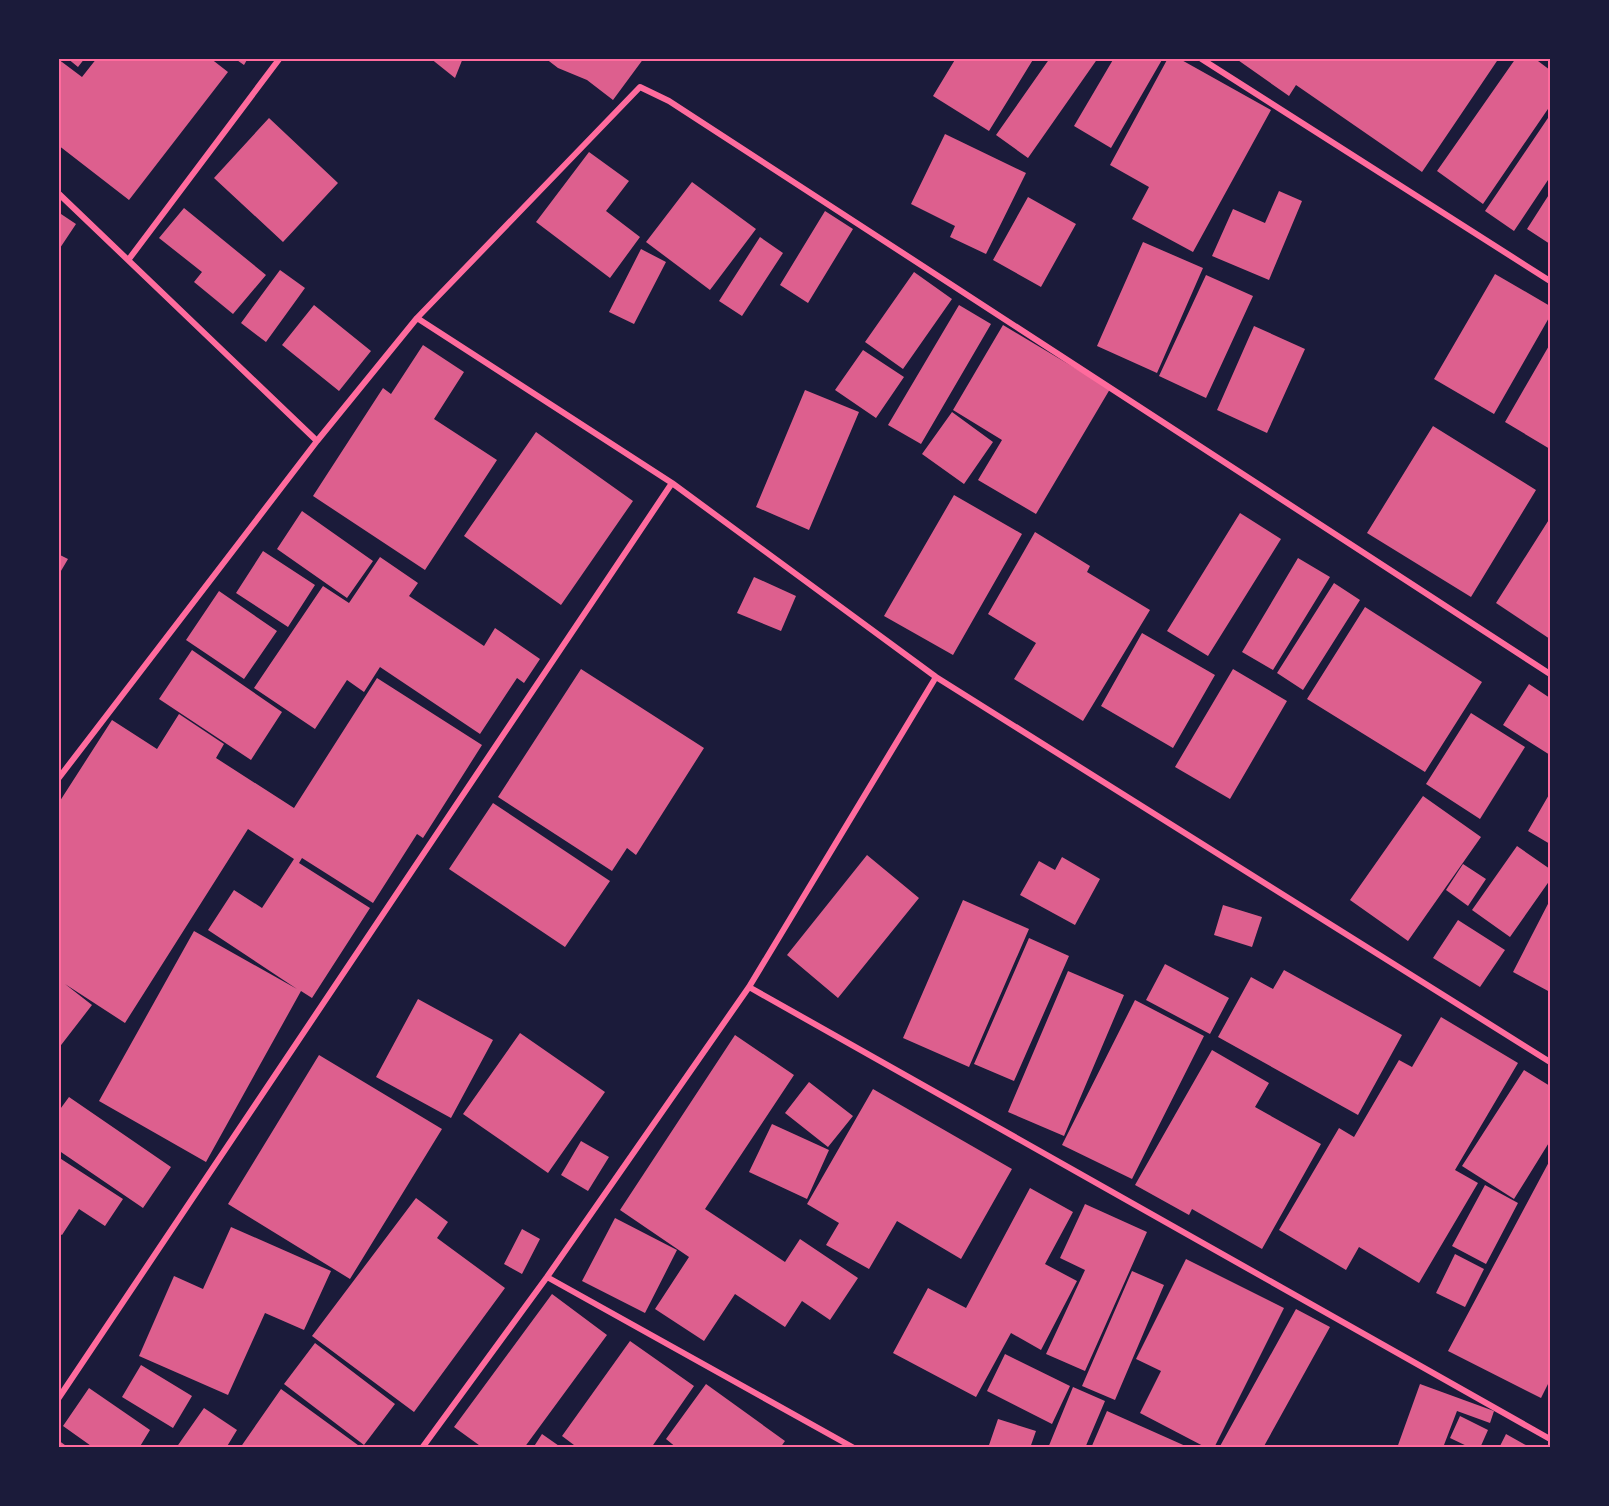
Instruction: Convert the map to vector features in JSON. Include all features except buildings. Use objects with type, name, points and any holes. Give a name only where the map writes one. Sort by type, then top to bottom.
[{"type":"street","points":[[129,259],[280,58]]},
{"type":"street","points":[[1200,58],[1551,280]]},
{"type":"street","points":[[58,778],[317,441],[417,318],[640,87],[679,108],[1551,674]]},
{"type":"street","points":[[58,193],[317,441]]},
{"type":"street","points":[[417,318],[672,483],[936,677],[1551,1062]]},
{"type":"street","points":[[58,1399],[672,483]]},
{"type":"street","points":[[422,1448],[547,1277],[749,987],[936,677]]},
{"type":"street","points":[[749,987],[1551,1439]]},
{"type":"street","points":[[547,1277],[854,1448]]}]
